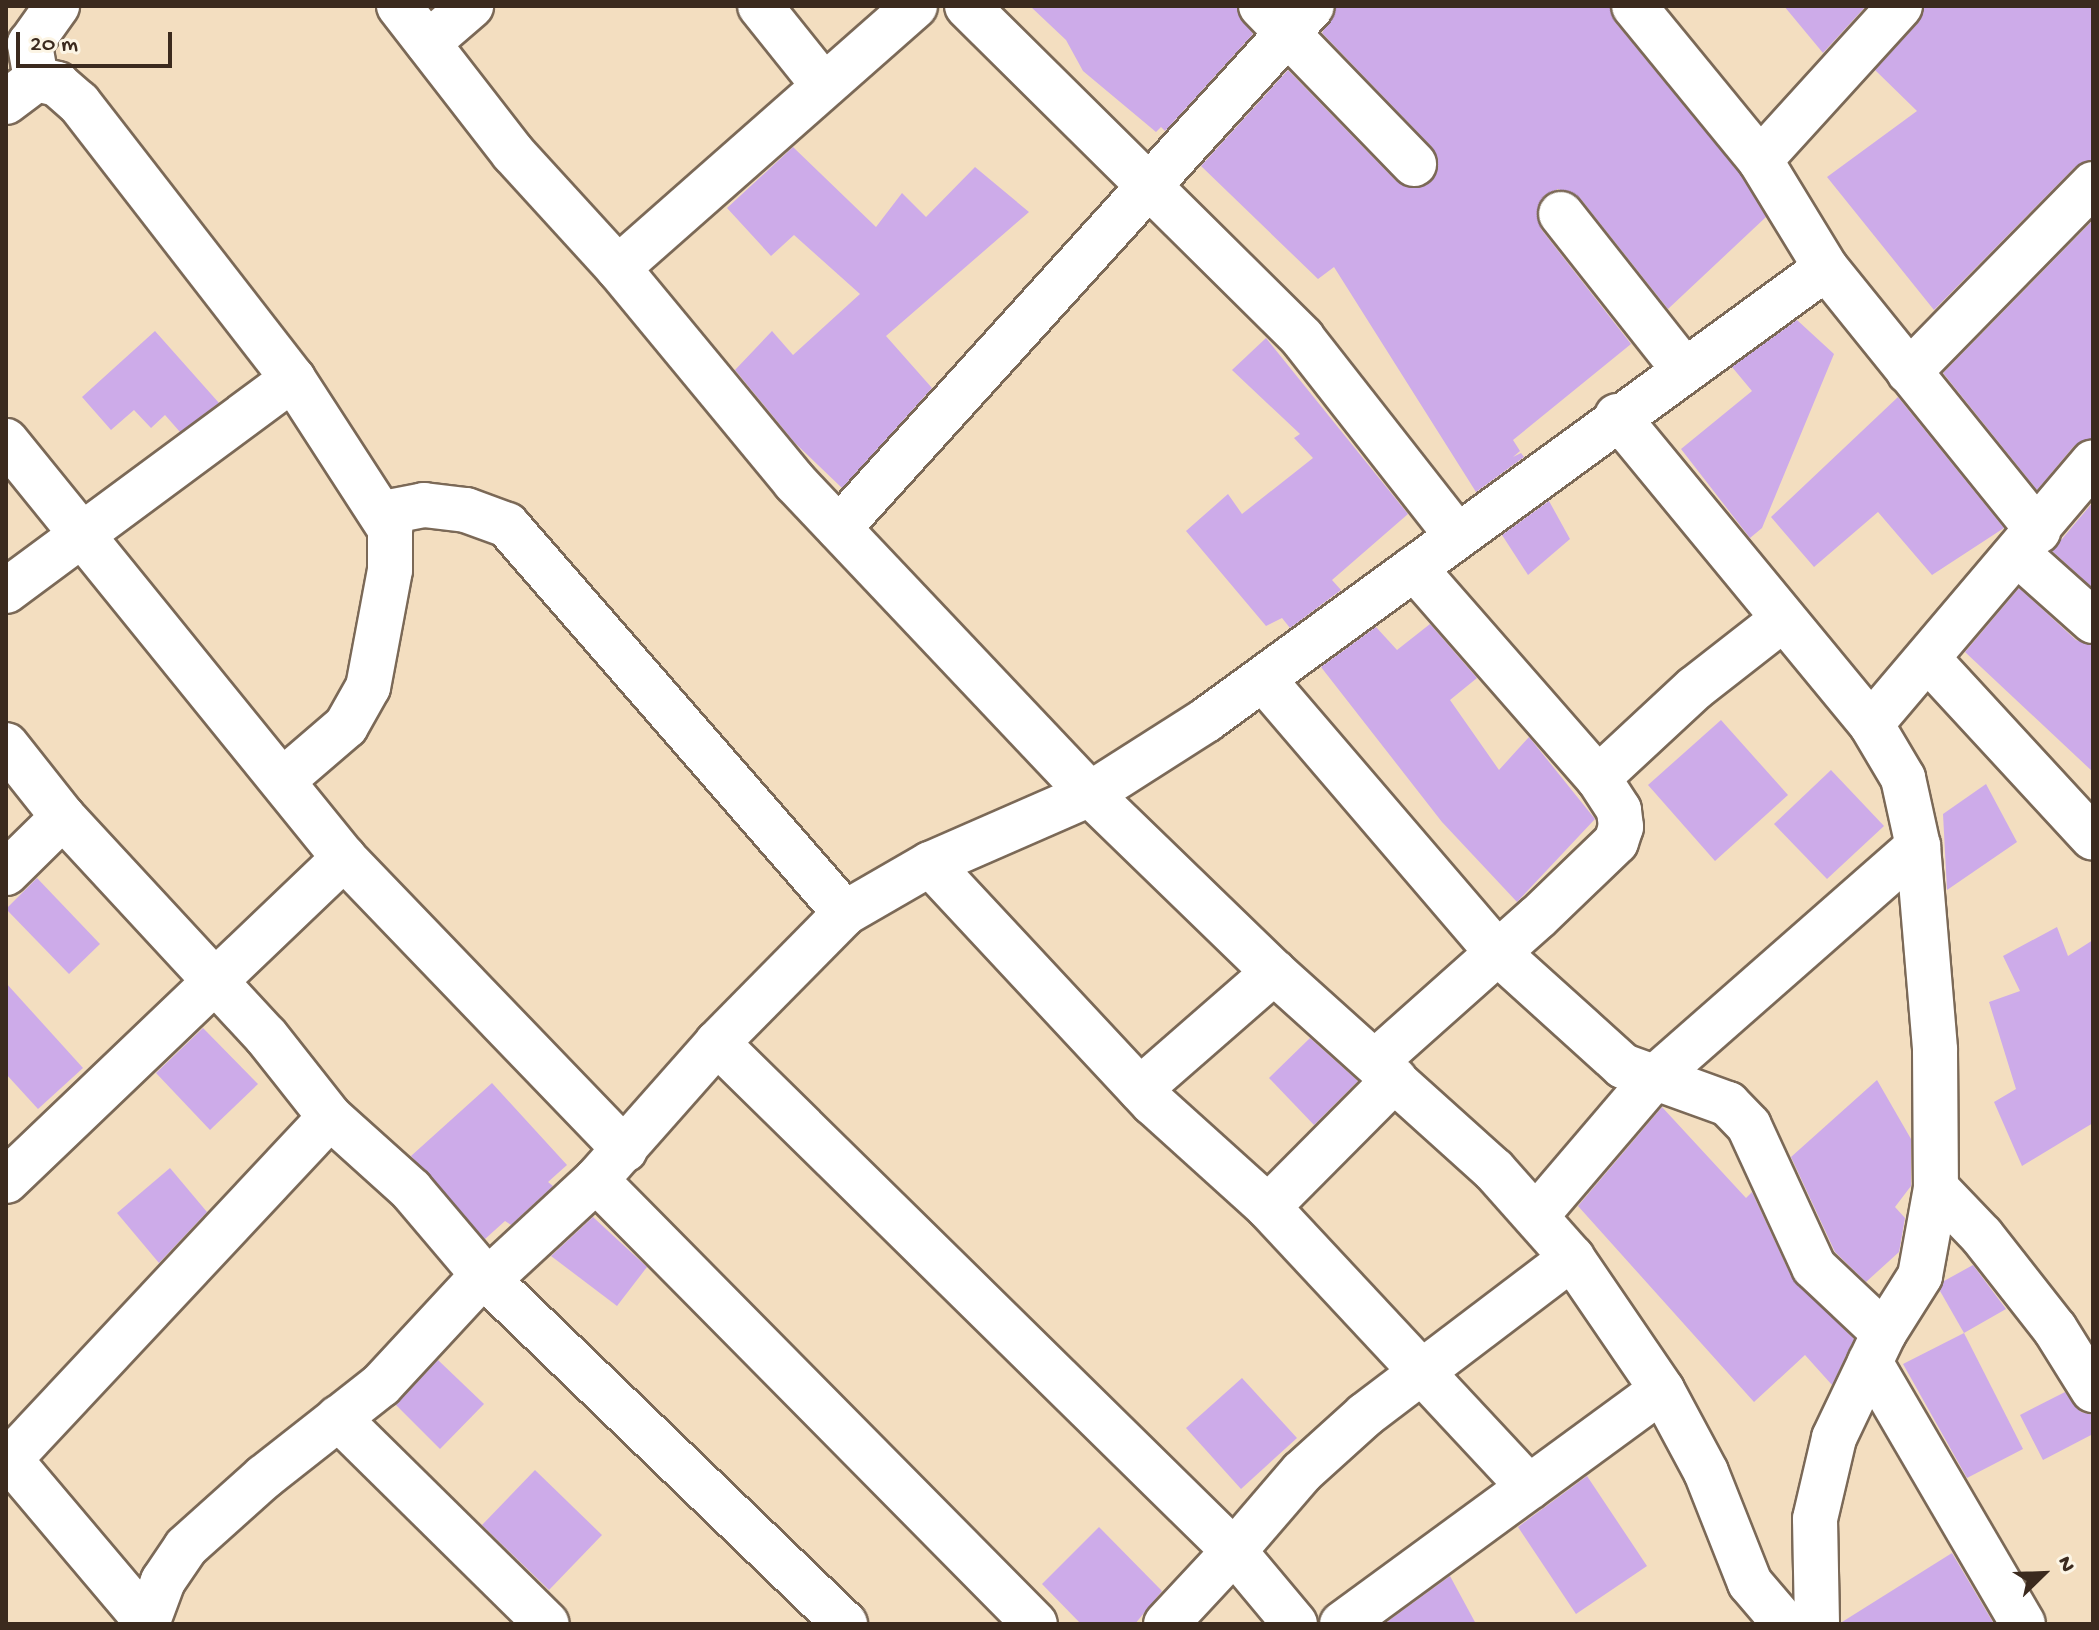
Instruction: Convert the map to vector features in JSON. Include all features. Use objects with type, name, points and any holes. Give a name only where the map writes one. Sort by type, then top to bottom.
[{"type":"street","points":[[57,6],[30,44],[21,90],[57,84],[79,103],[293,379],[383,513],[390,529],[390,570],[368,687],[346,726],[282,781]]},
{"type":"street","points":[[399,6],[513,153],[618,268],[839,528],[1090,794],[1274,972],[1385,1071],[1536,1216],[1572,1258],[1662,1390],[1706,1472],[1750,1583],[1785,1624]]},
{"type":"street","points":[[428,43],[471,6]]},
{"type":"street","points":[[760,6],[824,86]]},
{"type":"street","points":[[618,268],[915,6]]},
{"type":"street","points":[[967,6],[1302,338],[1457,536]]},
{"type":"street","points":[[1634,6],[1760,160],[1826,268],[1909,372],[2028,543],[2093,621]]},
{"type":"street","points":[[1760,160],[1900,6]]},
{"type":"street","points":[[839,528],[1148,184],[1287,15],[1414,164]]},
{"type":"street","points":[[1909,372],[2093,184]]},
{"type":"street","points":[[1561,214],[1684,370]]},
{"type":"street","points":[[148,1623],[163,1581],[186,1547],[381,1385],[483,1275],[501,1268],[610,1165],[717,1043],[845,913],[930,864],[1090,794],[1263,679],[1617,416],[1826,268]]},
{"type":"street","points":[[6,591],[293,379]]},
{"type":"street","points":[[1617,416],[1782,620],[1871,724],[1903,778],[1918,846],[1935,1050],[1936,1188],[1920,1276],[1877,1348],[1834,1438],[1815,1519],[1817,1624]]},
{"type":"street","points":[[6,441],[84,533],[344,858],[610,1165],[1035,1624]]},
{"type":"street","points":[[1871,724],[2028,543],[2093,462]]},
{"type":"street","points":[[383,513],[424,505],[466,510],[507,525],[845,913]]},
{"type":"street","points":[[1268,1207],[1385,1071],[1498,953],[1616,842],[1619,810],[1598,778],[1414,568]]},
{"type":"street","points":[[1598,778],[1695,688],[1782,620]]},
{"type":"street","points":[[1928,659],[2093,838]]},
{"type":"street","points":[[1263,679],[1498,953],[1623,1066],[1728,1104],[1749,1126],[1814,1267],[1877,1348],[2023,1624]]},
{"type":"street","points":[[6,745],[63,817],[214,979],[330,1117],[411,1190],[483,1275],[845,1624]]},
{"type":"street","points":[[6,873],[63,817]]},
{"type":"street","points":[[1536,1216],[1653,1079],[1918,846]]},
{"type":"street","points":[[6,1181],[344,858]]},
{"type":"street","points":[[930,864],[1140,1089],[1268,1207],[1425,1371],[1529,1487]]},
{"type":"street","points":[[1140,1089],[1274,972]]},
{"type":"street","points":[[717,1043],[1234,1551],[1295,1624]]},
{"type":"street","points":[[148,1623],[8,1457],[330,1117]]},
{"type":"street","points":[[1936,1188],[1982,1236],[2055,1329],[2093,1390]]},
{"type":"street","points":[[1166,1624],[1302,1472],[1365,1415],[1572,1258]]},
{"type":"street","points":[[1342,1624],[1662,1390]]},
{"type":"street","points":[[338,1418],[547,1624]]},
{"type":"building","points":[[1030,6],[1237,6],[1253,34],[1165,131],[1161,127],[1156,132],[1083,71],[1066,40]]},
{"type":"building","points":[[1336,6],[1610,6],[1615,22],[1740,174],[1766,217],[1668,309],[1580,198],[1558,189],[1545,195],[1538,206],[1541,229],[1631,344],[1513,440],[1520,451],[1513,457],[1521,453],[1524,457],[1476,492],[1334,267],[1318,279],[1201,166],[1288,70],[1396,181],[1419,188],[1432,181],[1438,159],[1432,147],[1322,33]]},
{"type":"building","points":[[1784,6],[1866,6],[1823,53]]},
{"type":"building","points":[[1924,6],[2093,6],[2093,160],[2075,167],[1934,310],[1827,177],[1917,111],[1875,70],[1918,23]]},
{"type":"building","points":[[793,147],[876,227],[902,193],[926,217],[975,167],[1029,212],[886,336],[932,388],[842,488],[795,443],[735,370],[772,331],[793,355],[860,294],[794,235],[771,256],[727,208]]},
{"type":"building","points":[[2093,220],[2093,438],[2074,446],[2037,490],[1943,373]]},
{"type":"building","points":[[1797,320],[1834,354],[1762,528],[1750,538],[1681,449],[1752,391],[1732,367]]},
{"type":"building","points":[[155,331],[219,403],[180,432],[165,415],[151,428],[134,410],[111,430],[82,397]]},
{"type":"building","points":[[1266,338],[1408,514],[1332,580],[1341,590],[1290,628],[1282,618],[1266,626],[1186,531],[1228,494],[1242,514],[1313,458],[1294,438],[1300,434],[1232,370]]},
{"type":"building","points":[[1898,397],[2004,528],[1932,575],[1878,512],[1814,567],[1771,517]]},
{"type":"building","points":[[1549,501],[1570,539],[1528,575],[1502,535]]},
{"type":"building","points":[[2093,502],[2093,588],[2052,551]]},
{"type":"building","points":[[2019,588],[2076,640],[2093,645],[2093,772],[1965,652]]},
{"type":"building","points":[[1430,624],[1477,678],[1450,700],[1499,770],[1529,737],[1595,819],[1517,902],[1442,822],[1321,667],[1376,627],[1397,650]]},
{"type":"building","points":[[1721,720],[1788,795],[1715,861],[1648,785]]},
{"type":"building","points":[[1831,770],[1884,826],[1827,879],[1774,824]]},
{"type":"building","points":[[1986,784],[2017,842],[1947,890],[1943,814]]},
{"type":"building","points":[[37,878],[100,944],[69,974],[6,909]]},
{"type":"building","points":[[2057,927],[2068,956],[2093,940],[2093,1123],[2022,1166],[1994,1102],[2016,1089],[1989,1002],[2020,991],[2003,956]]},
{"type":"building","points":[[6,983],[83,1068],[38,1109],[6,1074]]},
{"type":"building","points":[[203,1028],[258,1084],[210,1130],[156,1073]]},
{"type":"building","points":[[1310,1038],[1358,1081],[1314,1125],[1269,1078]]},
{"type":"building","points":[[1877,1080],[1911,1139],[1911,1186],[1895,1207],[1905,1218],[1899,1252],[1866,1282],[1835,1252],[1791,1157]]},
{"type":"building","points":[[492,1083],[567,1165],[548,1182],[553,1186],[511,1225],[505,1221],[485,1239],[411,1156]]},
{"type":"building","points":[[1662,1107],[1746,1198],[1752,1192],[1792,1278],[1854,1339],[1832,1385],[1805,1355],[1754,1402],[1578,1206]]},
{"type":"building","points":[[170,1168],[207,1212],[159,1263],[117,1213]]},
{"type":"building","points":[[593,1217],[647,1267],[617,1306],[551,1256]]},
{"type":"building","points":[[1973,1265],[2006,1309],[1964,1333],[1940,1291],[1944,1281]]},
{"type":"building","points":[[1964,1333],[2023,1449],[1967,1478],[1903,1364]]},
{"type":"building","points":[[438,1360],[484,1404],[440,1449],[396,1405]]},
{"type":"building","points":[[1242,1378],[1297,1438],[1241,1489],[1186,1428]]},
{"type":"building","points":[[2065,1392],[2081,1412],[2093,1415],[2093,1434],[2043,1460],[2020,1415]]},
{"type":"building","points":[[535,1470],[602,1535],[549,1590],[482,1525]]},
{"type":"building","points":[[1587,1476],[1647,1566],[1576,1614],[1518,1527]]},
{"type":"building","points":[[1099,1527],[1162,1591],[1135,1624],[1081,1624],[1042,1584]]},
{"type":"building","points":[[1952,1553],[1994,1624],[1842,1624],[1842,1622]]},
{"type":"building","points":[[1450,1576],[1476,1624],[1384,1624]]}]
